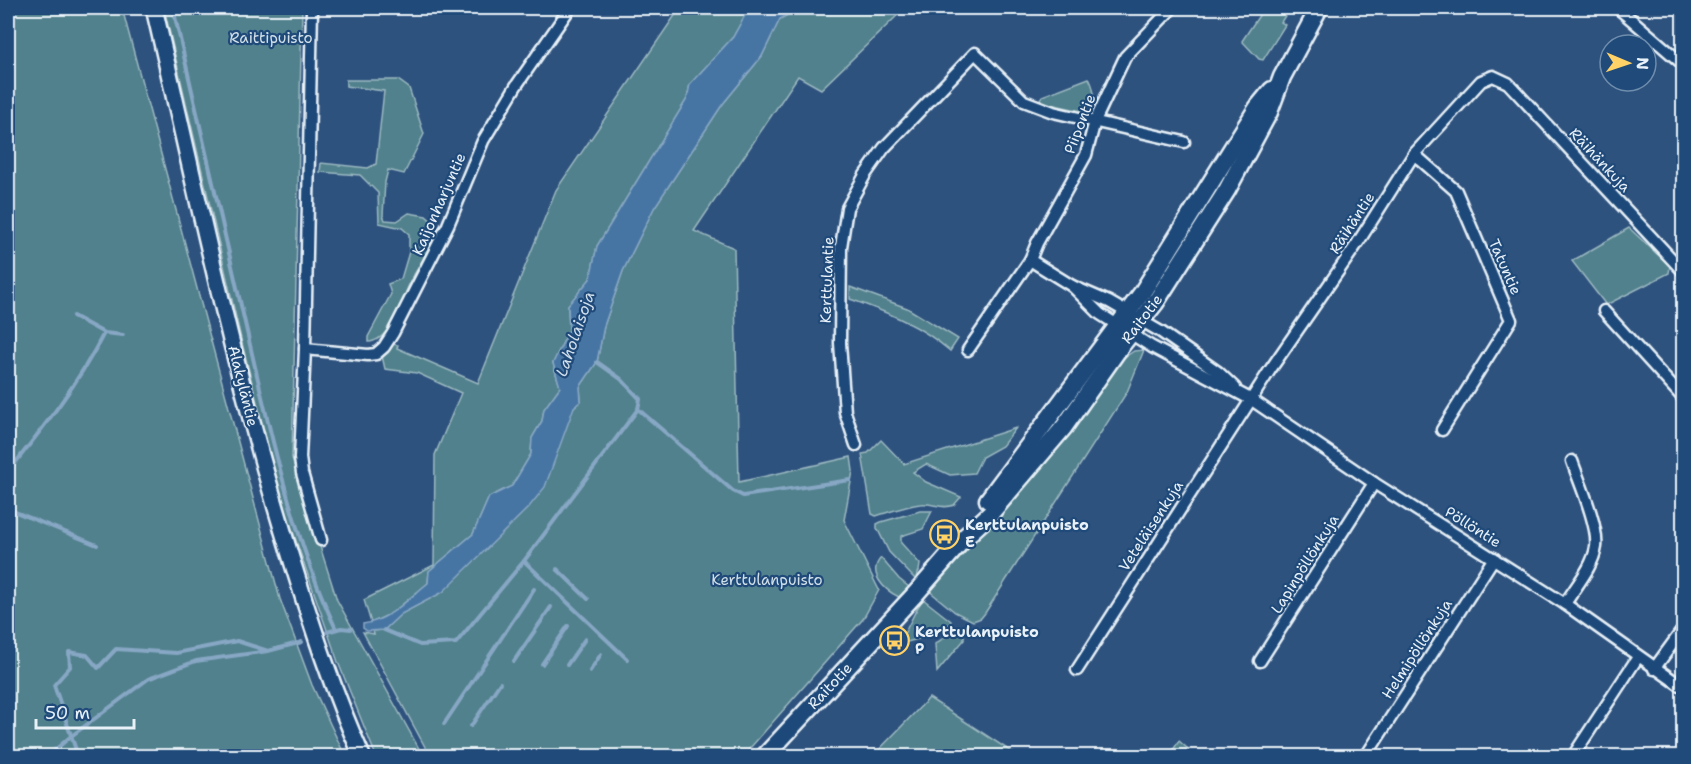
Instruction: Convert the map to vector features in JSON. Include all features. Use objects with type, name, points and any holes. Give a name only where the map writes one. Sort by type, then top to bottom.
[{"type":"main road","name":"Alakyläntie","points":[[154,8],[237,369],[272,497],[312,622],[362,756]]},
{"type":"main road","name":"Raitotie","points":[[765,756],[966,536],[984,506],[1129,323],[1227,190],[1269,112],[1282,77],[1319,8]]},
{"type":"street","points":[[312,8],[305,350],[300,458],[321,540]]},
{"type":"street","name":"Kaijonharjuntie","points":[[305,350],[368,356],[376,354],[384,347],[411,300],[448,225],[483,141],[516,86],[570,8]]},
{"type":"street","name":"Piipontie","points":[[969,350],[1030,260],[1086,155],[1095,121],[1125,57],[1169,8]]},
{"type":"street","points":[[1618,8],[1683,65]]},
{"type":"street","name":"Kerttulantie","points":[[856,445],[845,412],[840,332],[841,247],[847,208],[865,175],[884,148],[975,53],[1024,101],[1053,112],[1095,121]]},
{"type":"street","name":"Räihäntie","points":[[1247,398],[1357,244],[1414,154],[1480,81],[1493,75]]},
{"type":"street","name":"Räihänkuja","points":[[1493,75],[1508,83],[1682,270]]},
{"type":"street","points":[[1095,121],[1184,142]]},
{"type":"street","name":"Tatuntie","points":[[1414,154],[1456,191],[1511,320],[1442,430]]},
{"type":"street","points":[[1030,260],[1129,323]]},
{"type":"street","points":[[1072,286],[1100,314],[1129,323]]},
{"type":"street","points":[[1604,310],[1683,399]]},
{"type":"street","name":"Pöllöntie","points":[[1129,323],[1218,372],[1247,398]]},
{"type":"street","name":"Pöllöntie","points":[[1129,323],[1565,604],[1683,688]]},
{"type":"street","name":"Veteläisenkuja","points":[[1077,670],[1247,398]]},
{"type":"street","points":[[1565,604],[1589,565],[1596,547],[1596,534],[1572,461]]},
{"type":"street","name":"Lapinpöllönkuja","points":[[1260,661],[1374,483]]},
{"type":"street","name":"Helmipöllönkuja","points":[[1366,756],[1494,558]]},
{"type":"street","points":[[1654,669],[1683,628]]},
{"type":"street","points":[[1573,756],[1638,657]]},
{"type":"green space","points":[[8,8],[122,8],[280,599],[312,685],[345,756],[8,756]]},
{"type":"green space","name":"Raittipuisto","points":[[164,8],[302,8],[292,458],[337,600],[423,756],[376,756],[338,662],[280,494],[242,343]]},
{"type":"green space","points":[[680,8],[749,8],[733,37],[690,84],[687,99],[597,246],[590,279],[568,305],[569,330],[553,363],[560,387],[544,409],[542,421],[532,438],[531,454],[512,486],[489,497],[473,534],[429,571],[428,583],[392,613],[371,623],[364,600],[434,565],[435,455],[461,393],[417,373],[385,369],[382,356],[392,344],[398,345],[397,348],[478,383],[556,190]]},
{"type":"green space","name":"Kerttulanpuisto","points":[[800,8],[905,8],[821,89],[798,76],[694,231],[734,248],[739,482],[851,457],[853,471],[844,520],[879,590],[863,619],[743,756],[430,756],[363,632],[374,634],[373,631],[384,630],[401,614],[443,592],[574,407],[581,401],[580,387],[597,362],[604,326],[623,271],[654,208],[722,105],[762,56],[780,19]]},
{"type":"green space","points":[[1264,8],[1290,8],[1281,22],[1285,25],[1263,60],[1259,59],[1242,41]]},
{"type":"green space","points":[[1089,78],[1094,96],[1087,108],[1082,111],[1041,102],[1042,96]]},
{"type":"green space","points":[[346,80],[398,80],[409,88],[424,134],[404,174],[388,170],[383,215],[385,220],[397,221],[409,213],[426,216],[438,227],[410,282],[395,318],[383,335],[368,342],[368,337],[391,294],[388,284],[401,279],[409,252],[409,234],[402,228],[379,223],[378,193],[360,175],[320,172],[321,163],[368,168],[376,164],[384,91],[346,86]]},
{"type":"green space","points":[[1629,228],[1670,266],[1669,273],[1606,305],[1572,261]]},
{"type":"green space","points":[[850,287],[907,308],[958,339],[950,351],[915,326],[850,299]]},
{"type":"green space","points":[[1144,350],[1127,392],[985,613],[981,618],[973,621],[955,612],[928,590],[1005,508],[1122,359],[1134,351]]},
{"type":"green space","points":[[1016,428],[1002,446],[982,457],[974,473],[950,475],[926,464],[913,472],[926,482],[961,497],[954,505],[946,507],[920,504],[876,516],[872,514],[862,454],[868,453],[881,440],[904,464]]},
{"type":"green space","points":[[920,511],[932,511],[923,529],[901,536],[901,543],[920,564],[915,579],[889,552],[877,524]]},
{"type":"green space","points":[[881,558],[909,587],[899,597],[883,586],[879,580],[876,569]]},
{"type":"green space","points":[[923,599],[951,621],[950,624],[936,634],[896,645],[904,634]]},
{"type":"green space","points":[[957,629],[964,633],[964,640],[937,672],[935,644]]},
{"type":"green space","points":[[929,698],[1018,756],[873,756]]},
{"type":"green space","points":[[1179,741],[1188,749],[1189,756],[1169,756]]},
{"type":"water","name":"Laholaisoja","points":[[749,8],[800,8],[780,19],[762,56],[722,105],[654,208],[623,271],[604,326],[597,362],[580,387],[581,401],[574,407],[545,487],[529,507],[443,592],[401,614],[384,630],[367,631],[363,628],[363,624],[390,614],[428,583],[429,571],[473,534],[489,497],[512,486],[531,454],[532,438],[542,421],[544,409],[560,387],[553,363],[569,330],[568,305],[590,279],[597,246],[687,99],[690,84],[733,37]]},
{"type":"waterway","points":[[173,8],[272,440],[306,556],[336,629]]},
{"type":"waterway","points":[[73,316],[104,333],[123,335]]},
{"type":"waterway","points":[[8,472],[71,388],[104,333]]},
{"type":"waterway","points":[[384,630],[420,645],[456,643],[524,561],[638,409],[640,399],[621,379],[597,362]]},
{"type":"waterway","points":[[638,409],[733,491],[743,496],[850,480]]},
{"type":"waterway","points":[[8,509],[97,545]]},
{"type":"waterway","points":[[524,561],[627,659]]},
{"type":"waterway","points":[[557,569],[588,599]]},
{"type":"waterway","points":[[444,724],[534,589]]},
{"type":"waterway","points":[[514,661],[551,607]]},
{"type":"waterway","points":[[542,664],[568,626]]},
{"type":"waterway","points":[[327,632],[341,628],[351,629]]},
{"type":"waterway","points":[[567,665],[585,639]]},
{"type":"waterway","points":[[78,756],[54,685],[70,667],[69,652],[87,655],[98,668],[116,649],[176,653],[237,641],[268,651]]},
{"type":"waterway","points":[[48,756],[148,679],[196,661],[268,651],[302,642]]},
{"type":"waterway","points":[[590,671],[601,654]]},
{"type":"waterway","points":[[471,726],[500,683]]},
{"type":"place","name":"Kerttulanpuisto E","points":[[944,534]]},
{"type":"place","name":"Kerttulanpuisto P","points":[[894,641]]}]
